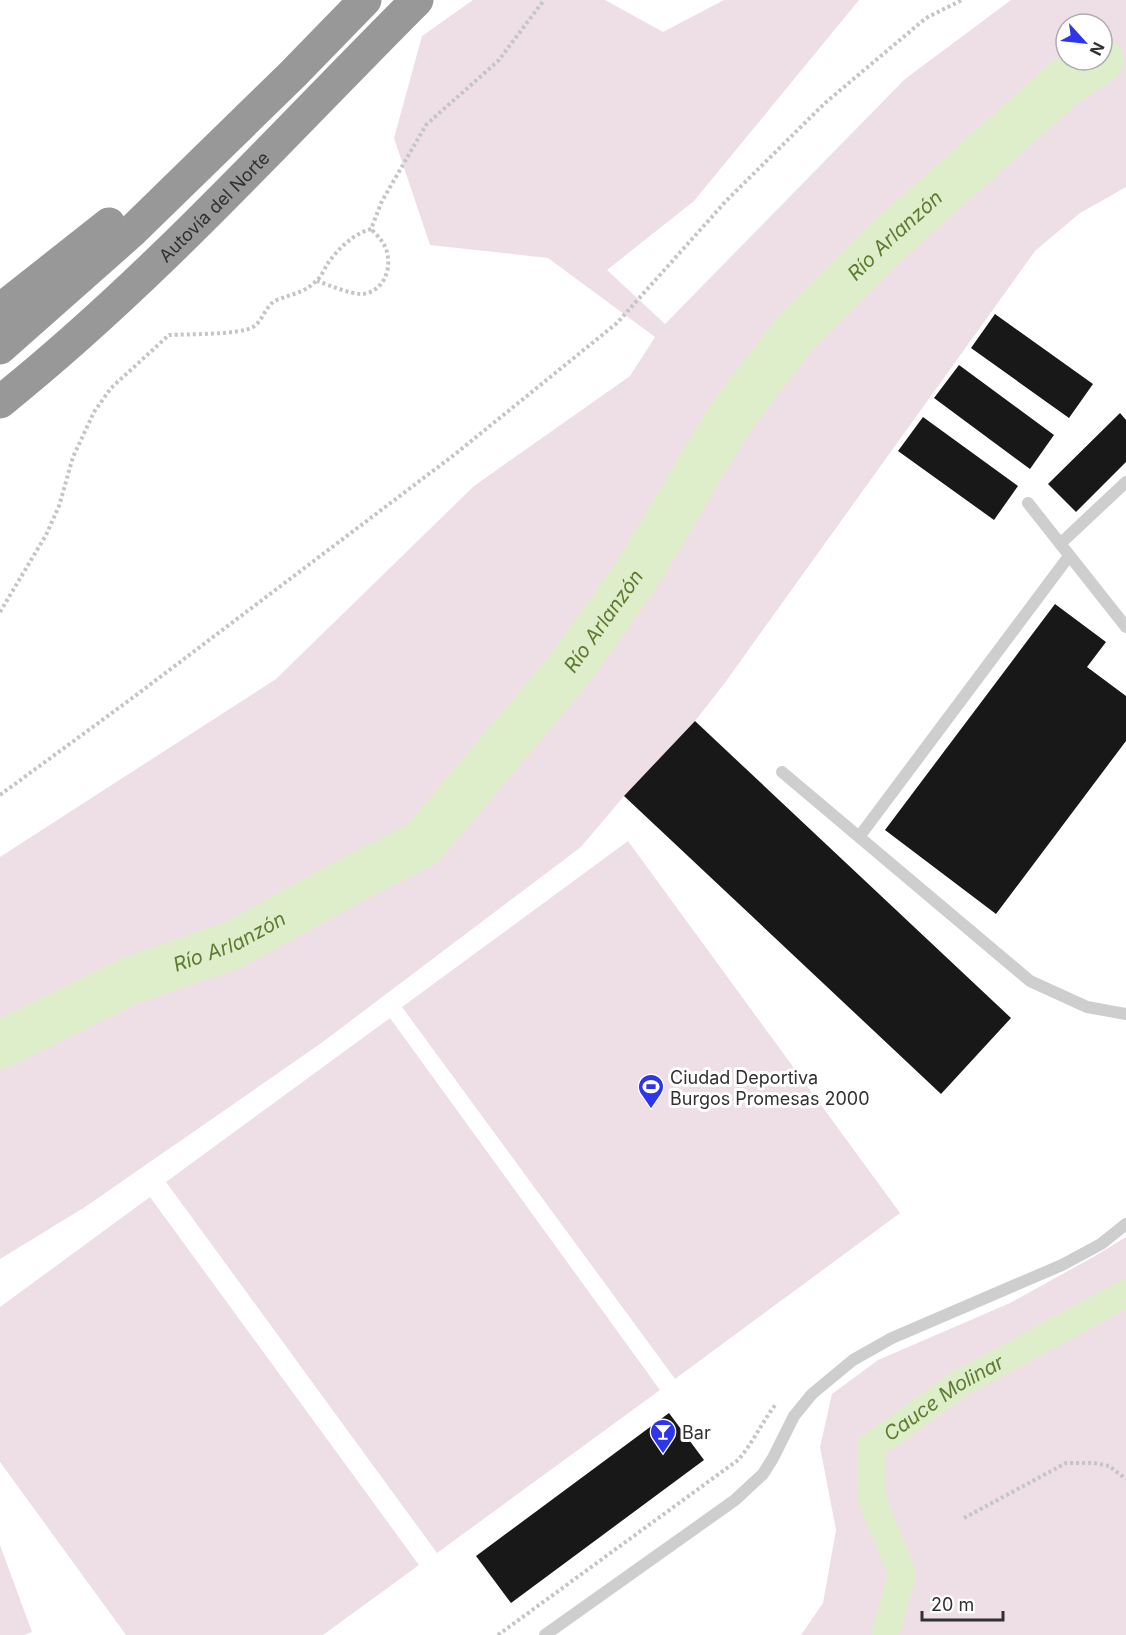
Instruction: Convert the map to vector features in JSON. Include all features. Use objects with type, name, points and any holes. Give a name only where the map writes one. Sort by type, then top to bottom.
[{"type":"highway","points":[[0,310],[166,175],[345,0]]},
{"type":"highway","points":[[0,348],[131,232],[293,74],[365,0]]},
{"type":"highway","name":"Autovía del Norte","points":[[0,402],[102,314],[179,240],[417,0]]},
{"type":"lane","points":[[1060,544],[1126,482]]},
{"type":"lane","points":[[1028,503],[1126,627]]},
{"type":"lane","points":[[859,837],[1069,556]]},
{"type":"lane","points":[[782,772],[1030,981],[1087,1007],[1126,1014]]},
{"type":"lane","points":[[545,1635],[735,1500],[763,1474],[794,1416],[812,1394],[854,1360],[892,1338],[1062,1265],[1101,1244],[1126,1224]]},
{"type":"path","points":[[371,229],[382,201],[426,125],[499,60],[544,0]]},
{"type":"path","points":[[0,795],[454,455],[617,323],[726,201],[825,103],[926,18],[962,0]]},
{"type":"path","points":[[0,612],[46,535],[59,506],[73,457],[94,412],[111,388],[169,334],[201,334],[252,328],[266,308],[276,300],[301,292],[317,281],[335,253],[358,232],[371,229]]},
{"type":"path","points":[[317,281],[360,294],[373,291],[379,286],[385,280],[388,269],[387,253],[383,243],[371,229]]},
{"type":"path","points":[[964,1518],[1066,1463],[1094,1463],[1108,1466],[1126,1479]]},
{"type":"shaded area","points":[[473,0],[605,0],[663,32],[724,0],[859,0],[694,201],[607,270],[665,324],[905,79],[1011,0],[1126,0],[1126,187],[1080,213],[1035,251],[724,684],[695,721],[624,796],[581,847],[320,1044],[85,1207],[0,1259],[0,857],[276,679],[474,486],[630,376],[655,337],[548,258],[430,245],[394,138],[422,36]]},
{"type":"shaded area","name":"Ciudad Deportiva Burgos Promesas 2000","points":[[628,841],[900,1213],[675,1379],[402,1007]]},
{"type":"shaded area","points":[[390,1018],[660,1390],[437,1553],[166,1182]]},
{"type":"shaded area","points":[[150,1197],[419,1565],[323,1635],[126,1635],[0,1462],[0,1307]]},
{"type":"shaded area","points":[[1126,1237],[1126,1635],[801,1635],[823,1603],[836,1530],[820,1447],[832,1394],[878,1360],[1010,1303]]},
{"type":"shaded area","points":[[0,1545],[32,1632],[24,1635],[0,1635]]},
{"type":"building","points":[[995,314],[1093,384],[1069,418],[971,348]]},
{"type":"building","points":[[959,365],[1054,435],[1030,469],[934,398]]},
{"type":"building","points":[[1120,413],[1126,420],[1126,462],[1076,512],[1048,484]]},
{"type":"building","points":[[923,417],[1018,486],[994,520],[898,451]]},
{"type":"building","points":[[1055,604],[1106,642],[1087,667],[1126,696],[1126,741],[996,914],[885,830]]},
{"type":"building","points":[[695,721],[1011,1018],[941,1094],[624,796]]},
{"type":"building","points":[[669,1413],[704,1460],[511,1603],[476,1556]]},
{"type":"waterway","name":"Río Arlanzón","points":[[0,1045],[129,981],[235,944],[358,876],[422,844],[570,668],[637,574],[728,421],[795,333],[887,241],[1063,84],[1081,72]]},
{"type":"waterway","name":"Cauce Molinar","points":[[885,1635],[902,1574],[872,1499],[871,1447],[959,1384],[1126,1293]]},
{"type":"place","name":"Ciudad Deportiva Burgos Promesas 2000","points":[[651,1110]]},
{"type":"place","name":"Bar","points":[[663,1455]]}]
